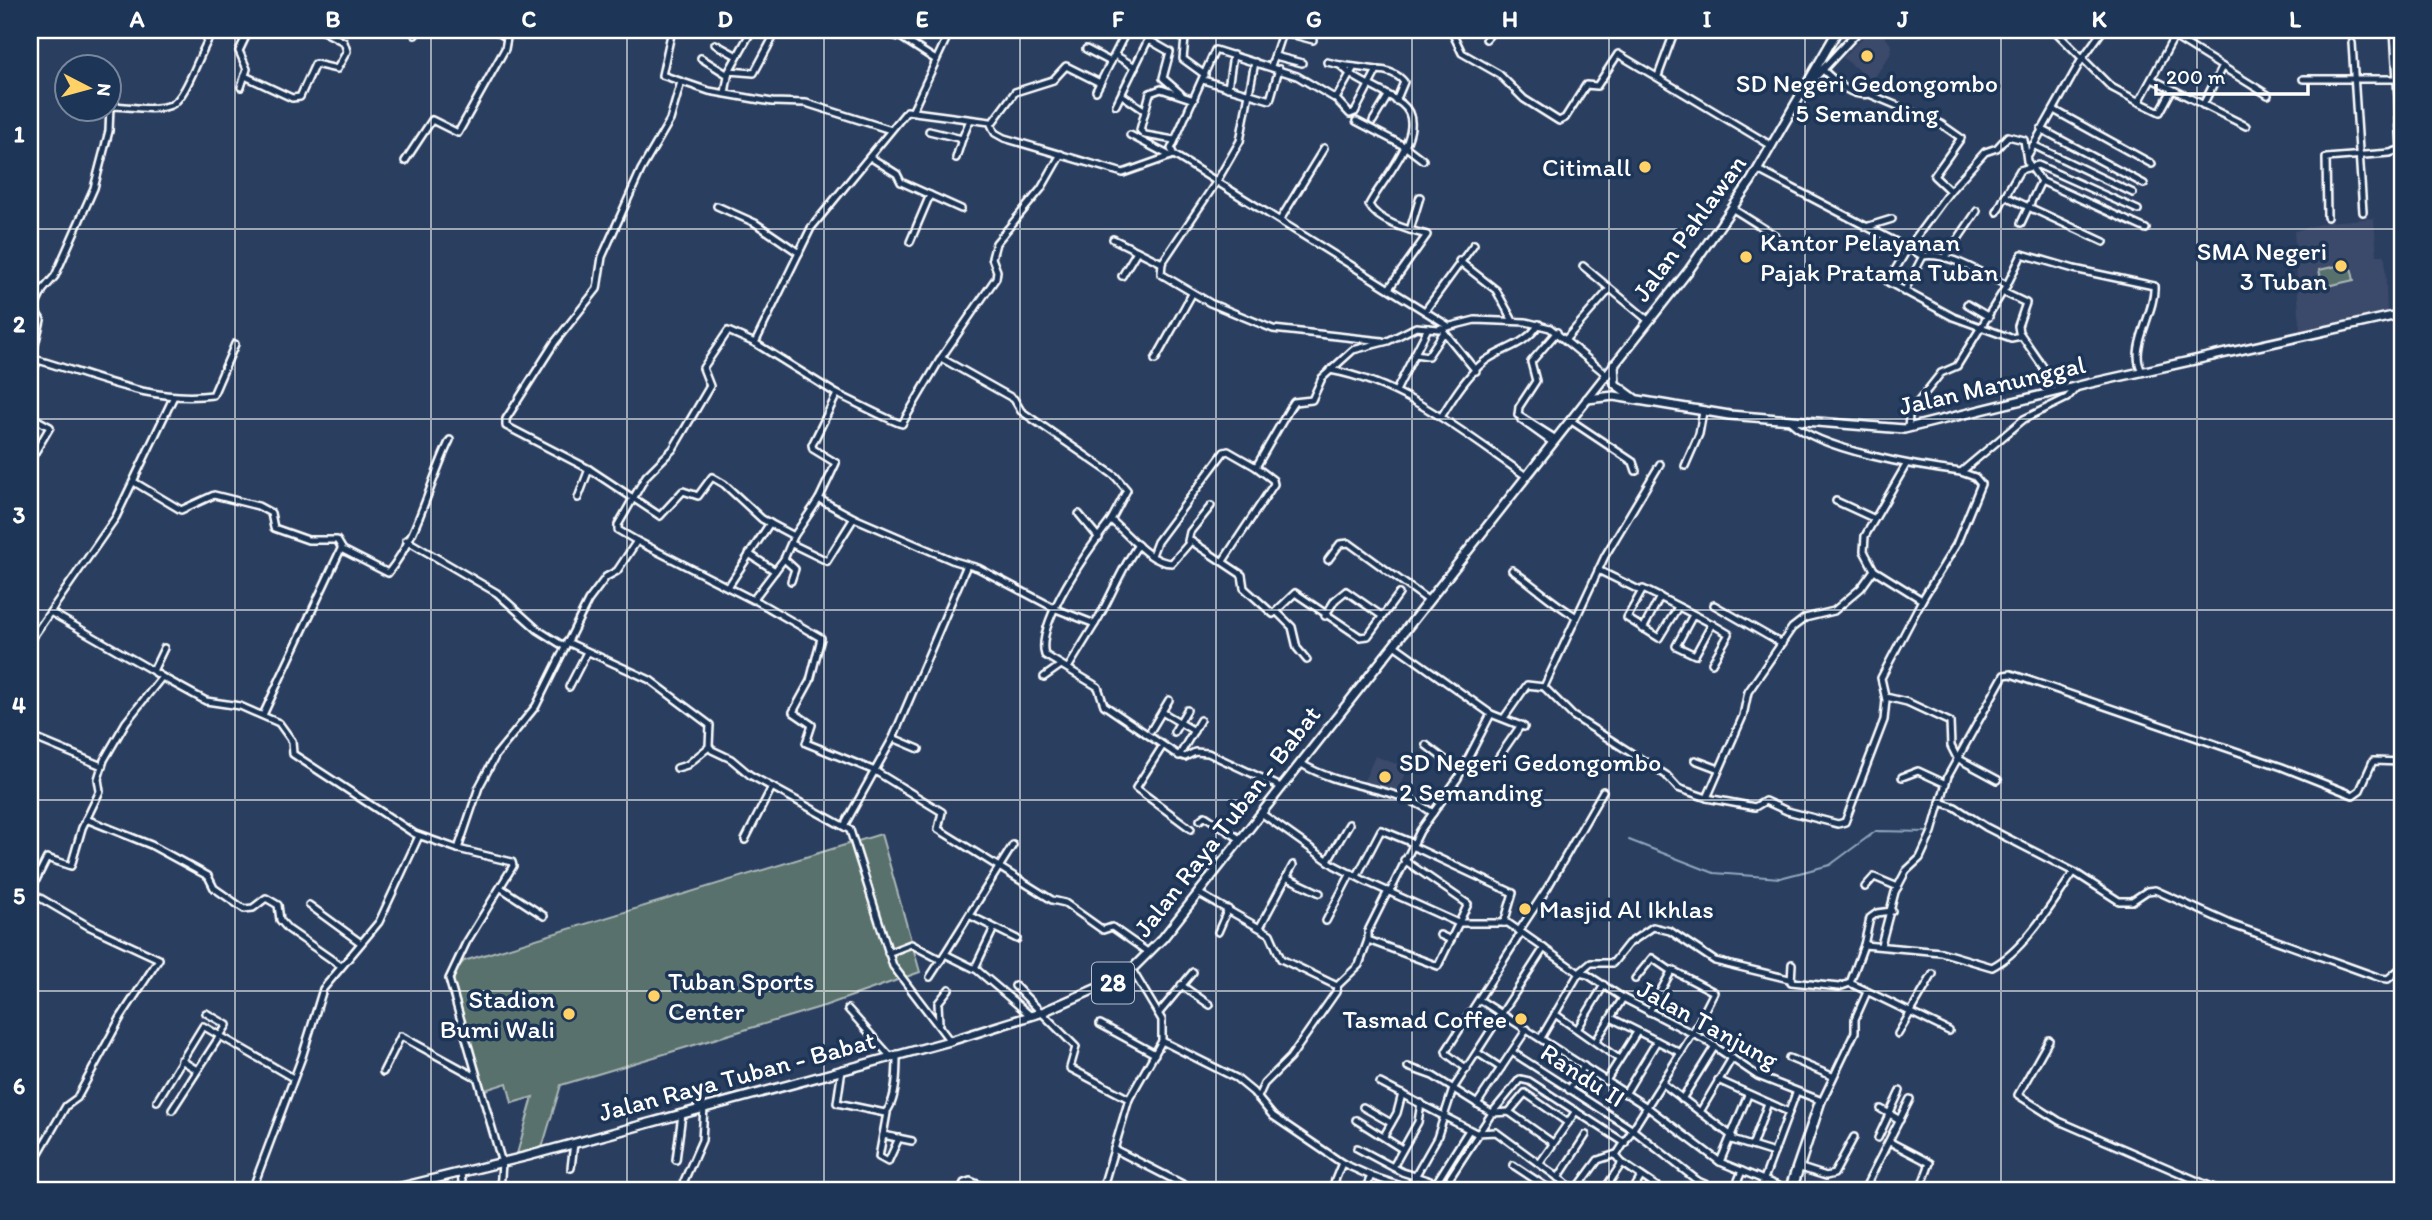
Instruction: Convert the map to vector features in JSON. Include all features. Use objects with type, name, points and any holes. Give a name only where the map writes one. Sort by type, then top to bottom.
[{"type":"highway","name":"28","points":[[1807,88],[1837,30]]},
{"type":"highway","name":"Jalan Pahlawan","points":[[1600,382],[1733,209],[1807,88]]},
{"type":"highway","name":"Jalan Manunggal","points":[[1586,399],[1603,396],[1703,412],[1791,422],[1888,430],[1908,428],[2059,390],[2402,314]]},
{"type":"highway","points":[[1614,364],[1615,384],[1639,401]]},
{"type":"highway","name":"Jalan Raya Tuban - Babat","points":[[389,1190],[502,1163],[950,1041],[1040,1013],[1107,986],[1132,970],[1198,893],[1600,382]]},
{"type":"main road","name":"Jalan Pahlawan","points":[[1807,88],[1859,30]]},
{"type":"street","points":[[36,362],[32,359],[33,346],[41,320],[34,309],[43,290],[55,276],[94,188],[109,131],[110,106],[153,108],[169,106],[179,100],[204,43],[214,30]]},
{"type":"street","points":[[241,87],[247,65],[239,51],[249,30]]},
{"type":"street","points":[[245,76],[292,98],[300,97],[315,64],[337,69],[347,51],[344,42],[321,30]]},
{"type":"street","points":[[405,161],[432,120],[458,133],[505,49],[507,38],[495,30]]},
{"type":"street","points":[[672,30],[663,75],[725,93],[772,102],[806,103],[878,123],[891,130]]},
{"type":"street","points":[[725,93],[729,73],[751,32],[743,30]]},
{"type":"street","points":[[751,82],[777,30]]},
{"type":"street","points":[[876,30],[902,38],[936,60]]},
{"type":"street","points":[[1097,90],[1127,30]]},
{"type":"street","points":[[1116,105],[1153,30]]},
{"type":"street","points":[[1451,30],[1462,53],[1499,75],[1524,99],[1559,121],[1566,118],[1586,85],[1597,86],[1615,54],[1658,76],[1772,146]]},
{"type":"street","points":[[1486,39],[1494,30]]},
{"type":"street","points":[[1658,76],[1675,30]]},
{"type":"street","points":[[2054,30],[2111,87],[2139,102],[2160,112],[2172,90]]},
{"type":"street","points":[[2028,155],[2082,60],[2103,30]]},
{"type":"street","points":[[2163,30],[2269,95]]},
{"type":"street","points":[[2396,30],[2402,165]]},
{"type":"street","points":[[913,110],[949,31]]},
{"type":"street","points":[[1271,66],[1283,31],[1313,40]]},
{"type":"street","points":[[2139,102],[2174,37]]},
{"type":"street","points":[[1185,38],[1184,61],[1204,77],[1249,95],[1266,100],[1273,98],[1279,69]]},
{"type":"street","points":[[1149,40],[1170,52],[1163,78],[1183,96]]},
{"type":"street","points":[[2352,43],[2363,212]]},
{"type":"street","points":[[715,44],[737,56]]},
{"type":"street","points":[[1086,49],[1111,62]]},
{"type":"street","points":[[1172,156],[1174,140],[1204,77],[1212,51],[1271,66],[1297,76],[1336,99],[1348,114],[1352,114],[1377,71]]},
{"type":"street","points":[[1115,55],[1135,66]]},
{"type":"street","points":[[1228,88],[1233,55]]},
{"type":"street","points":[[1275,56],[1303,63]]},
{"type":"street","points":[[701,58],[729,73],[754,73]]},
{"type":"street","points":[[1255,62],[1240,141],[1217,181],[1162,263],[1160,271],[1163,277],[1192,294],[1278,331],[1301,330],[1346,339],[1388,341]]},
{"type":"street","points":[[1327,62],[1377,71],[1402,79],[1404,86],[1396,101]]},
{"type":"street","points":[[1340,65],[1370,87],[1404,106],[1409,117],[1406,147],[1369,205],[1373,211],[1410,230],[1427,235],[1390,287]]},
{"type":"street","points":[[992,123],[1015,92],[1053,80],[1066,66],[1100,83]]},
{"type":"street","points":[[1336,99],[1354,67]]},
{"type":"street","points":[[2203,105],[2222,67]]},
{"type":"street","points":[[1822,69],[1844,88],[1861,96],[1869,94],[1941,124],[1961,138],[1961,142],[1934,176],[1950,191]]},
{"type":"street","points":[[2152,79],[2246,127]]},
{"type":"street","points":[[2303,79],[2400,79]]},
{"type":"street","points":[[681,82],[670,120],[641,170],[602,257],[597,289],[555,342],[505,423],[514,432],[546,445],[589,469],[661,516],[683,491],[698,496],[712,477],[770,523],[794,536]]},
{"type":"street","points":[[1174,140],[1142,133],[1140,126],[1144,110],[1155,89],[1194,100]]},
{"type":"street","points":[[1122,95],[1144,110]]},
{"type":"street","points":[[1373,121],[1388,96]]},
{"type":"street","points":[[755,343],[811,229],[905,112],[913,110],[992,123]]},
{"type":"street","points":[[2054,110],[2152,164]]},
{"type":"street","points":[[956,158],[970,120]]},
{"type":"street","points":[[1356,121],[1406,147],[1423,160]]},
{"type":"street","points":[[992,123],[997,135],[1045,152],[1123,173],[1172,156]]},
{"type":"street","points":[[2041,130],[2144,184]]},
{"type":"street","points":[[929,131],[962,139]]},
{"type":"street","points":[[1130,135],[1217,181],[1390,287],[1444,328],[1476,371]]},
{"type":"street","points":[[2021,336],[2011,338],[1981,328],[1888,282],[1908,247],[1950,191],[1984,152],[1997,148],[2006,137],[2023,139],[2029,165],[2041,181],[2146,229]]},
{"type":"street","points":[[2033,145],[2133,193]]},
{"type":"street","points":[[1280,220],[1325,148]]},
{"type":"street","points":[[2327,217],[2325,160],[2360,153],[2390,153],[2402,149]]},
{"type":"street","points":[[1060,154],[1041,189],[996,243],[992,258],[997,271],[996,278],[941,358],[902,424],[895,425],[861,403],[836,394],[732,330],[727,332],[704,365],[703,374],[710,386],[678,442],[631,498],[617,527],[637,541],[755,600],[821,638],[810,681],[793,712],[812,725],[806,743],[875,771],[942,812],[938,829],[1052,900],[1065,903],[1102,930],[1112,927],[1149,953]]},
{"type":"street","points":[[2028,155],[2038,165],[2138,210]]},
{"type":"street","points":[[870,157],[897,174],[901,182],[961,209]]},
{"type":"street","points":[[1997,212],[2019,172],[2029,165],[2038,165]]},
{"type":"street","points":[[2109,181],[2116,169]]},
{"type":"street","points":[[1758,170],[1923,256],[1945,258],[2007,285]]},
{"type":"street","points":[[2021,223],[2041,181]]},
{"type":"street","points":[[910,242],[930,195]]},
{"type":"street","points":[[2005,196],[2104,242]]},
{"type":"street","points":[[1410,230],[1420,197]]},
{"type":"street","points":[[717,206],[755,223],[799,253]]},
{"type":"street","points":[[1733,209],[1776,236]]},
{"type":"street","points":[[1945,258],[1976,211]]},
{"type":"street","points":[[1866,227],[1892,219]]},
{"type":"street","points":[[1113,239],[1162,263]]},
{"type":"street","points":[[1425,311],[1474,244]]},
{"type":"street","points":[[1122,276],[1137,251]]},
{"type":"street","points":[[1908,428],[1908,418],[1918,402],[1941,373],[1957,366],[1989,317],[2022,254],[2074,270],[2155,286],[2138,355],[2142,371]]},
{"type":"street","points":[[1904,292],[1923,256]]},
{"type":"street","points":[[1459,261],[1496,290],[1513,321]]},
{"type":"street","points":[[1583,266],[1649,321]]},
{"type":"street","points":[[1566,339],[1609,290]]},
{"type":"street","points":[[2003,292],[2026,303],[2018,326],[2021,336],[2059,390]]},
{"type":"street","points":[[1155,360],[1192,294]]},
{"type":"street","points":[[1967,304],[1989,317]]},
{"type":"street","points":[[1256,467],[1294,403],[1312,400],[1322,378],[1330,370],[1353,350],[1388,341],[1416,327],[1444,328],[1475,320],[1539,324],[1557,332],[1606,374]]},
{"type":"street","points":[[1441,418],[1486,361],[1527,340],[1539,324]]},
{"type":"street","points":[[1396,391],[1428,328]]},
{"type":"street","points":[[1415,354],[1428,356],[1444,328]]},
{"type":"street","points":[[1554,441],[1518,415],[1519,407],[1536,382],[1531,362],[1557,332]]},
{"type":"street","points":[[36,362],[40,360],[134,391],[174,396],[215,394],[235,344]]},
{"type":"street","points":[[941,358],[1014,399],[1021,411],[1115,476],[1127,490],[1056,609],[1043,646],[1045,655],[1100,690],[1106,708],[1163,747],[1179,756],[1188,757],[1195,752]]},
{"type":"street","points":[[30,378],[36,362]]},
{"type":"street","points":[[1330,370],[1362,376],[1396,391],[1526,475]]},
{"type":"street","points":[[1961,472],[2024,419],[2067,398],[2078,386]]},
{"type":"street","points":[[755,600],[784,559],[794,536],[819,499],[836,461],[813,449],[812,445],[836,394]]},
{"type":"street","points":[[30,641],[102,539],[134,482],[174,396]]},
{"type":"street","points":[[1685,466],[1699,434],[1703,412]]},
{"type":"street","points":[[30,416],[50,427],[30,461]]},
{"type":"street","points":[[1570,420],[1633,461],[1636,471]]},
{"type":"street","points":[[1504,718],[1527,685],[1544,687],[1573,716],[1661,771],[1678,788],[1707,798],[1757,807],[1765,801],[1787,811],[1843,823],[1884,720],[1886,697],[1881,678],[1922,600],[1956,545],[1981,484],[1975,477],[1961,472],[1906,465],[1811,436],[1791,422]]},
{"type":"street","points":[[134,482],[181,510],[214,495],[258,506],[271,513],[274,528],[308,540],[337,540],[341,549],[388,573],[423,512],[432,479],[450,440]]},
{"type":"street","points":[[1152,555],[1157,542],[1226,451],[1256,467],[1273,480],[1274,484],[1223,561]]},
{"type":"street","points":[[1544,687],[1598,570],[1660,464]]},
{"type":"street","points":[[1906,465],[1873,518],[1864,544],[1874,570],[1922,600]]},
{"type":"street","points":[[578,498],[589,469]]},
{"type":"street","points":[[819,499],[854,518],[978,568],[1056,609],[1095,624]]},
{"type":"street","points":[[1836,501],[1873,518]]},
{"type":"street","points":[[1111,520],[1138,545],[1170,564],[1188,541],[1190,531],[1211,506]]},
{"type":"street","points":[[1079,514],[1099,538]]},
{"type":"street","points":[[792,544],[827,561],[854,518]]},
{"type":"street","points":[[728,587],[770,523]]},
{"type":"street","points":[[406,540],[497,593],[538,630],[650,680],[705,718],[711,727],[709,747],[687,765],[677,768]]},
{"type":"street","points":[[458,849],[485,776],[496,755],[536,706],[596,590],[606,577],[617,571],[637,541]]},
{"type":"street","points":[[1188,541],[1242,575],[1244,587],[1273,614],[1295,593],[1325,616],[1363,638],[1399,594]]},
{"type":"street","points":[[1328,560],[1340,544],[1349,543],[1429,601]]},
{"type":"street","points":[[1068,668],[1138,545]]},
{"type":"street","points":[[263,715],[341,549]]},
{"type":"street","points":[[749,554],[775,571]]},
{"type":"street","points":[[784,559],[794,569],[791,581]]},
{"type":"street","points":[[844,826],[893,738],[967,565]]},
{"type":"street","points":[[1512,570],[1540,589],[1548,600],[1575,616]]},
{"type":"street","points":[[1598,570],[1660,597],[1725,631],[1728,636],[1712,663]]},
{"type":"street","points":[[1707,798],[1743,716],[1750,688],[1782,644],[1799,621],[1833,611],[1861,588],[1874,570]]},
{"type":"street","points":[[1325,616],[1335,600],[1346,591],[1382,616]]},
{"type":"street","points":[[1641,591],[1627,618],[1660,638],[1678,607]]},
{"type":"street","points":[[1643,629],[1660,597]]},
{"type":"street","points":[[1714,605],[1782,644]]},
{"type":"street","points":[[1277,612],[1292,627],[1297,649],[1307,660]]},
{"type":"street","points":[[52,613],[206,702],[240,706],[283,726],[292,741],[293,754],[419,836],[512,862],[501,888],[466,943],[449,979],[502,1163],[500,1190]]},
{"type":"street","points":[[1693,615],[1676,645],[1692,655],[1712,624]]},
{"type":"street","points":[[1725,631],[1733,617]]},
{"type":"street","points":[[1394,645],[1491,714],[1522,726],[1496,761]]},
{"type":"street","points":[[153,670],[164,648]]},
{"type":"street","points":[[569,687],[587,652]]},
{"type":"street","points":[[1044,677],[1061,665]]},
{"type":"street","points":[[1881,945],[1898,887],[1905,872],[1920,858],[1932,832],[1944,783],[2000,680],[2010,674],[2282,767],[2353,795],[2360,790],[2373,761],[2402,762]]},
{"type":"street","points":[[30,1168],[66,1106],[77,1098],[121,1017],[159,959],[88,926],[30,892],[47,858],[71,866],[86,819],[100,791],[98,779],[102,766],[126,722],[162,677]]},
{"type":"street","points":[[1886,697],[1907,702],[1950,722],[1951,746],[1957,758],[1998,780]]},
{"type":"street","points":[[1151,730],[1169,700]]},
{"type":"street","points":[[1174,732],[1187,710]]},
{"type":"street","points":[[1162,712],[1194,731]]},
{"type":"street","points":[[1258,1097],[1264,1084],[1297,1048],[1336,992],[1337,986],[1359,965],[1368,940],[1368,931],[1404,860],[1461,772],[1491,714]]},
{"type":"street","points":[[1179,756],[1200,720]]},
{"type":"street","points":[[30,736],[102,766]]},
{"type":"street","points":[[893,738],[919,749]]},
{"type":"street","points":[[1185,746],[1195,752],[1229,762],[1281,787]]},
{"type":"street","points":[[1426,746],[1461,772]]},
{"type":"street","points":[[709,747],[772,787],[844,826],[854,835],[888,953],[898,976],[939,1023],[950,1041]]},
{"type":"street","points":[[1163,747],[1136,789],[1191,829]]},
{"type":"street","points":[[1695,760],[1719,769]]},
{"type":"street","points":[[1300,763],[1338,782],[1410,798],[1433,813]]},
{"type":"street","points":[[1902,777],[1915,771],[1944,783]]},
{"type":"street","points":[[745,840],[772,787]]},
{"type":"street","points":[[1467,1069],[1446,1051],[1480,1000],[1603,791]]},
{"type":"street","points":[[1940,802],[2074,872],[2119,901],[2132,901],[2147,891],[2155,890],[2233,925],[2384,979],[2391,978],[2402,967]]},
{"type":"street","points":[[1261,813],[1354,875],[1458,923],[1504,923],[1513,893],[1381,830],[1354,875],[1326,921]]},
{"type":"street","points":[[1200,820],[1206,816],[1240,839]]},
{"type":"street","points":[[86,819],[151,845],[208,876],[214,888],[244,909],[249,910],[266,898],[278,905],[280,920],[288,929],[341,966]]},
{"type":"street","points":[[1328,860],[1349,824]]},
{"type":"street","points":[[252,1190],[323,989],[384,914],[419,836]]},
{"type":"street","points":[[930,977],[971,916],[1013,845]]},
{"type":"street","points":[[1368,940],[1436,967],[1468,906],[1466,901],[1404,860]]},
{"type":"street","points":[[1260,927],[1293,865]]},
{"type":"street","points":[[1864,945],[1953,954],[1992,967],[2005,958],[2034,926],[2074,872]]},
{"type":"street","points":[[1286,877],[1320,893]]},
{"type":"street","points":[[1865,887],[1874,877],[1898,887]]},
{"type":"street","points":[[501,888],[544,916]]},
{"type":"street","points":[[1198,893],[1273,936],[1275,949],[1281,959],[1337,986]]},
{"type":"street","points":[[309,905],[360,943]]},
{"type":"street","points":[[1218,932],[1228,909]]},
{"type":"street","points":[[1850,983],[1864,945],[1870,918],[1877,913],[1892,911]]},
{"type":"street","points":[[971,916],[1017,939]]},
{"type":"street","name":"Jalan Tanjung","points":[[1504,923],[1579,973],[1715,1046],[1758,1076],[1822,1101]]},
{"type":"street","points":[[1541,1038],[1579,973],[1591,963],[1609,965],[1640,933],[1660,927],[1715,961],[1789,979],[1839,987],[1850,983],[1949,1031]]},
{"type":"street","points":[[975,968],[994,928]]},
{"type":"street","points":[[1440,935],[1451,940]]},
{"type":"street","points":[[888,953],[911,944],[975,968],[1031,1016]]},
{"type":"street","points":[[1162,1041],[1236,1078],[1278,1119],[1342,1163],[1410,1189],[1413,1176],[1437,1138],[1453,1089],[1544,948]]},
{"type":"street","points":[[1380,1083],[1469,1130],[1481,1133],[1496,1132],[1576,1190],[1598,1160],[1616,1154],[1625,1143],[1692,1035],[1714,992],[1678,971],[1671,971],[1652,958],[1634,979]]},
{"type":"street","points":[[1789,979],[1792,964]]},
{"type":"street","points":[[1102,1190],[1129,1099],[1162,1041],[1162,1020],[1132,970]]},
{"type":"street","points":[[1649,1012],[1671,971]]},
{"type":"street","points":[[1159,1013],[1192,972]]},
{"type":"street","points":[[1898,1034],[1933,974]]},
{"type":"street","points":[[1181,985],[1210,1005]]},
{"type":"street","points":[[1578,1028],[1604,985]]},
{"type":"street","points":[[1015,986],[1031,999],[1040,1013],[1076,1047],[1070,1068],[1129,1099]]},
{"type":"street","points":[[939,1023],[938,1005],[949,989]]},
{"type":"street","points":[[1789,1190],[1801,1168],[1822,1101],[1854,1032],[1855,1018],[1867,992]]},
{"type":"street","points":[[1596,1041],[1623,998]]},
{"type":"street","points":[[1480,1000],[1647,1107],[1720,1162],[1789,1190]]},
{"type":"street","points":[[848,1009],[893,1055],[897,1073],[878,1156],[888,1162],[899,1138]]},
{"type":"street","points":[[173,1111],[227,1025],[206,1013]]},
{"type":"street","points":[[1555,1014],[1619,1059]]},
{"type":"street","points":[[1611,1018],[1681,1053]]},
{"type":"street","points":[[1100,1024],[1154,1054]]},
{"type":"street","points":[[157,1101],[201,1027],[207,1026],[293,1078]]},
{"type":"street","points":[[1477,1104],[1527,1029]]},
{"type":"street","points":[[1606,1081],[1637,1032]]},
{"type":"street","points":[[383,1072],[401,1036],[476,1077]]},
{"type":"street","points":[[2049,1040],[2018,1096],[2059,1121],[2220,1190]]},
{"type":"street","points":[[1625,1094],[1657,1041]]},
{"type":"street","points":[[1682,1099],[1715,1046]]},
{"type":"street","name":"Randu II","points":[[1512,1052],[1633,1130],[1698,1181],[1720,1190]]},
{"type":"street","points":[[1478,1053],[1500,1068]]},
{"type":"street","points":[[1700,1112],[1732,1058]]},
{"type":"street","points":[[1788,1058],[1832,1076]]},
{"type":"street","points":[[181,1060],[197,1070]]},
{"type":"street","points":[[1408,1066],[1432,1075],[1492,1113],[1509,1112],[1553,1143]]},
{"type":"street","points":[[1569,1090],[1584,1066]]},
{"type":"street","points":[[842,1069],[837,1103],[887,1113]]},
{"type":"street","points":[[1442,1190],[1492,1113],[1520,1079],[1529,1080],[1625,1143]]},
{"type":"street","points":[[1718,1080],[1789,1112]]},
{"type":"street","points":[[1662,1083],[1733,1138],[1774,1153]]},
{"type":"street","points":[[1878,1138],[1900,1091]]},
{"type":"street","points":[[1509,1112],[1525,1093],[1568,1123]]},
{"type":"street","points":[[1760,1190],[1796,1093]]},
{"type":"street","points":[[1384,1136],[1402,1094]]},
{"type":"street","points":[[1720,1162],[1733,1138],[1748,1095]]},
{"type":"street","points":[[1864,1190],[1910,1099]]},
{"type":"street","points":[[1789,1190],[1818,1103],[1822,1101]]},
{"type":"street","points":[[1393,1167],[1418,1122],[1421,1103]]},
{"type":"street","points":[[1752,1146],[1768,1104]]},
{"type":"street","points":[[680,1190],[700,1147],[704,1107]]},
{"type":"street","points":[[1363,1107],[1391,1123]]},
{"type":"street","points":[[1881,1109],[1900,1120]]},
{"type":"street","points":[[1539,1163],[1576,1111]]},
{"type":"street","points":[[676,1160],[682,1114]]},
{"type":"street","points":[[1356,1120],[1402,1149]]},
{"type":"street","points":[[1357,1148],[1413,1176],[1438,1183],[1469,1130]]},
{"type":"street","points":[[883,1135],[912,1141]]},
{"type":"street","points":[[1558,1178],[1586,1135]]},
{"type":"street","points":[[1801,1168],[1826,1176],[1834,1174],[1854,1137]]},
{"type":"street","points":[[1890,1142],[1930,1163],[1920,1190]]},
{"type":"street","points":[[571,1168],[574,1143]]},
{"type":"street","points":[[1114,1149],[1194,1190]]},
{"type":"street","points":[[1616,1154],[1622,1163],[1662,1190]]},
{"type":"street","points":[[1331,1190],[1342,1163]]},
{"type":"street","points":[[1604,1190],[1622,1163]]},
{"type":"street","points":[[1513,1165],[1551,1190]]},
{"type":"street","points":[[1734,1190],[1742,1171]]},
{"type":"street","points":[[461,1173],[463,1190]]},
{"type":"street","points":[[1365,1190],[1371,1176]]},
{"type":"street","points":[[1633,1190],[1641,1177]]},
{"type":"street","points":[[961,1190],[964,1183],[970,1181],[992,1190]]},
{"type":"street","points":[[1693,1190],[1698,1181]]},
{"type":"shaded area","name":"SD Negeri Gedongombo 5 Semanding","points":[[1870,30],[1880,30],[1892,46],[1890,55],[1872,81],[1843,58]]},
{"type":"shaded area","name":"SMA Negeri 3 Tuban","points":[[2374,218],[2377,255],[2385,255],[2387,312],[2300,331],[2294,231],[2328,222]]},
{"type":"shaded area","name":"SD Negeri Gedongombo 2 Semanding","points":[[1375,756],[1408,768],[1397,793],[1362,785]]},
{"type":"green space","points":[[2350,263],[2354,280],[2323,287],[2319,270]]},
{"type":"green space","name":"Tuban Sports Center","points":[[881,834],[920,972],[824,1006],[561,1085],[542,1148],[517,1154],[533,1097],[512,1103],[507,1083],[485,1090],[452,987],[456,969],[464,961]]},
{"type":"waterway","points":[[1629,840],[1714,873],[1780,878],[1830,865],[1876,831],[1929,832]]},
{"type":"place","name":"SD Negeri Gedongombo 5 Semanding","points":[[1867,56]]},
{"type":"place","name":"Citimall","points":[[1645,167]]},
{"type":"place","name":"Kantor Pelayanan Pajak Pratama Tuban","points":[[1746,257]]},
{"type":"place","name":"SMA Negeri 3 Tuban","points":[[2341,266]]},
{"type":"place","name":"SD Negeri Gedongombo 2 Semanding","points":[[1385,777]]},
{"type":"place","name":"Masjid Al Ikhlas","points":[[1525,909]]},
{"type":"place","name":"Tuban Sports Center","points":[[654,996]]},
{"type":"place","name":"Stadion Bumi Wali","points":[[569,1014]]},
{"type":"place","name":"Tasmad Coffee","points":[[1521,1019]]}]
